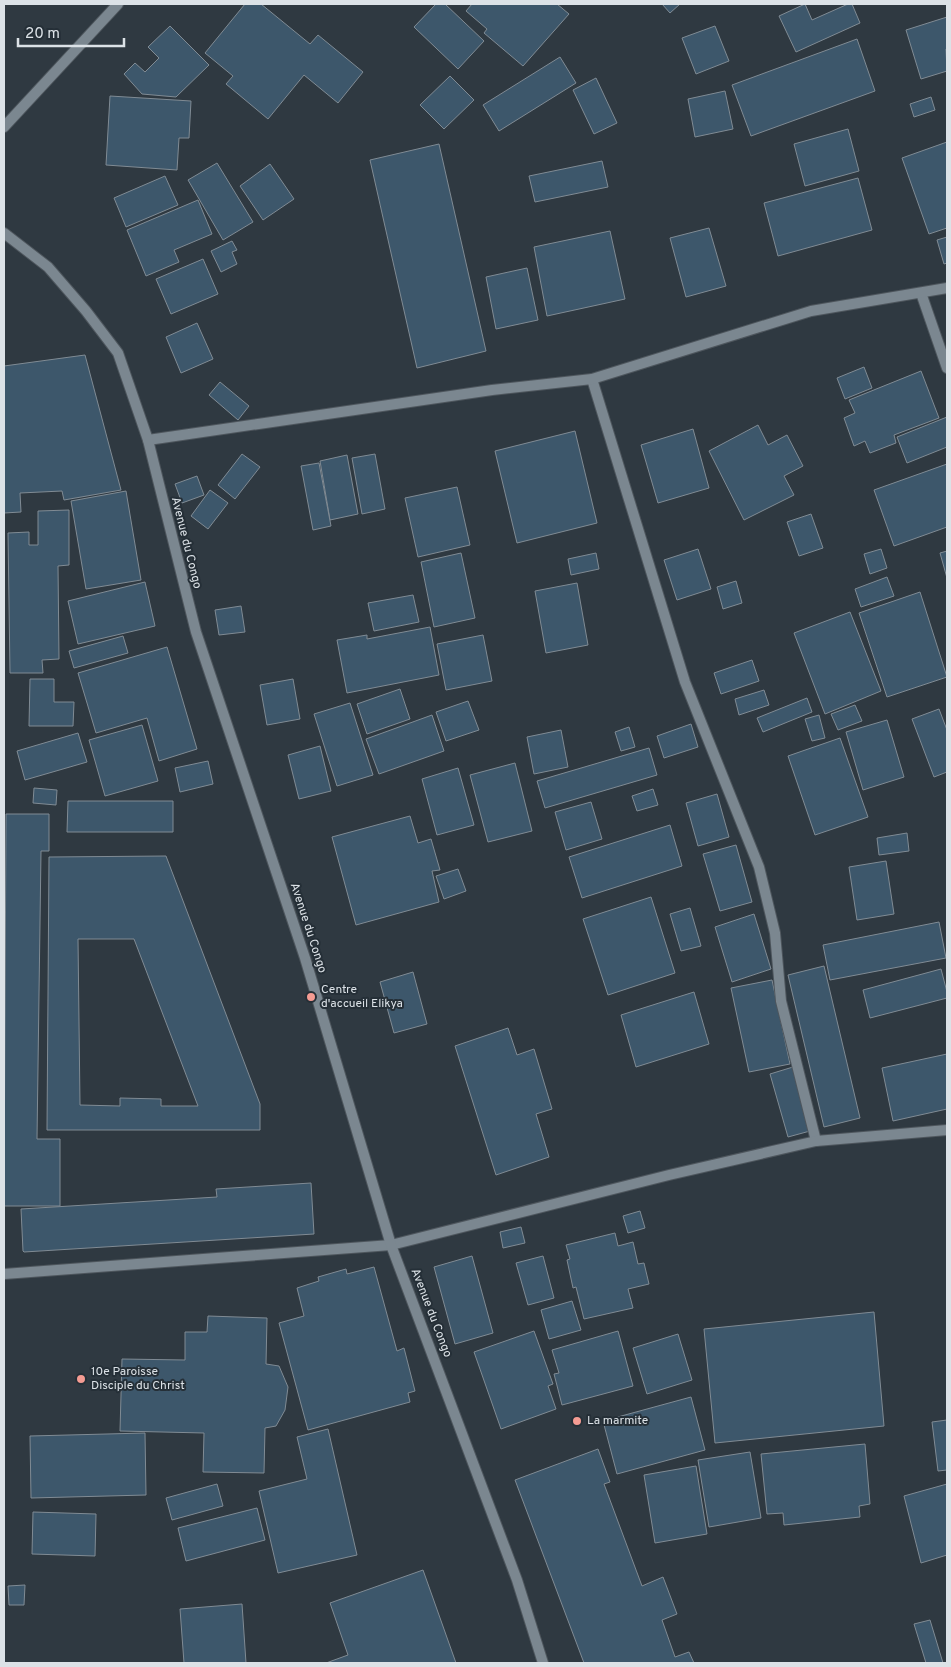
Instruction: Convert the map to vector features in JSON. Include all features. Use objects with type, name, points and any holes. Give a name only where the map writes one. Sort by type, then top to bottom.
[{"type":"street","points":[[4,126],[118,4]]},
{"type":"street","name":"Avenue du Congo","points":[[4,234],[48,267],[86,311],[118,353],[148,440],[196,632],[305,958],[392,1244],[517,1580],[543,1663]]},
{"type":"street","points":[[148,440],[492,390],[592,379],[811,311],[947,288]]},
{"type":"street","points":[[920,293],[947,368]]},
{"type":"street","points":[[592,379],[685,682],[759,867],[775,933],[781,1000],[816,1142]]},
{"type":"street","points":[[4,1274],[392,1244],[669,1175],[816,1142],[947,1130]]},
{"type":"building","points":[[245,4],[261,4],[310,44],[318,35],[363,72],[338,103],[304,75],[268,119],[226,84],[233,76],[205,53]]},
{"type":"building","points":[[436,4],[445,4],[484,41],[458,69],[414,27]]},
{"type":"building","points":[[472,4],[557,4],[569,14],[523,66],[484,33],[487,29],[466,11]]},
{"type":"building","points":[[662,4],[680,4],[670,13]]},
{"type":"building","points":[[805,4],[812,20],[852,4],[860,23],[796,52],[779,16]]},
{"type":"building","points":[[947,17],[947,71],[921,79],[906,30]]},
{"type":"building","points":[[170,26],[209,65],[176,97],[142,94],[124,74],[135,63],[145,72],[159,58],[148,47]]},
{"type":"building","points":[[715,26],[729,61],[696,74],[682,38]]},
{"type":"building","points":[[857,39],[875,91],[751,136],[732,85]]},
{"type":"building","points":[[560,57],[576,83],[499,131],[483,105]]},
{"type":"building","points":[[450,76],[474,100],[444,129],[420,105]]},
{"type":"building","points":[[596,78],[617,123],[594,134],[573,90]]},
{"type":"building","points":[[725,91],[733,129],[695,137],[688,99]]},
{"type":"building","points":[[110,96],[191,101],[189,138],[179,138],[177,170],[106,165]]},
{"type":"building","points":[[931,97],[935,110],[914,117],[910,104]]},
{"type":"building","points":[[848,129],[859,171],[805,186],[794,144]]},
{"type":"building","points":[[947,142],[947,228],[929,234],[902,158]]},
{"type":"building","points":[[439,144],[486,351],[417,368],[370,160]]},
{"type":"building","points":[[602,161],[608,187],[535,202],[529,176]]},
{"type":"building","points":[[217,163],[253,222],[223,240],[188,180]]},
{"type":"building","points":[[270,164],[294,199],[263,220],[240,186]]},
{"type":"building","points":[[165,176],[178,205],[126,227],[114,198]]},
{"type":"building","points":[[858,178],[872,230],[778,256],[764,203]]},
{"type":"building","points":[[198,200],[212,234],[174,250],[179,262],[146,276],[127,230]]},
{"type":"building","points":[[709,228],[726,286],[686,297],[670,238]]},
{"type":"building","points":[[610,231],[625,299],[547,316],[534,247]]},
{"type":"building","points":[[947,237],[947,263],[944,264],[937,240]]},
{"type":"building","points":[[232,241],[237,250],[232,252],[237,264],[221,272],[211,251]]},
{"type":"building","points":[[203,259],[218,294],[171,314],[156,279]]},
{"type":"building","points":[[527,268],[538,320],[496,329],[486,277]]},
{"type":"building","points":[[197,323],[213,359],[181,373],[166,337]]},
{"type":"building","points":[[85,355],[121,490],[64,500],[62,491],[20,493],[21,512],[4,513],[4,366]]},
{"type":"building","points":[[864,367],[872,388],[845,399],[837,378]]},
{"type":"building","points":[[921,371],[939,418],[894,435],[896,443],[870,453],[865,441],[854,446],[844,418],[855,413],[849,400]]},
{"type":"building","points":[[220,382],[249,406],[238,420],[209,395]]},
{"type":"building","points":[[947,417],[947,447],[907,463],[897,437]]},
{"type":"building","points":[[758,425],[768,445],[787,435],[803,466],[784,476],[794,495],[744,520],[709,451]]},
{"type":"building","points":[[693,429],[709,488],[658,503],[641,445]]},
{"type":"building","points":[[575,431],[597,523],[517,543],[495,451]]},
{"type":"building","points":[[242,454],[260,467],[235,499],[218,485]]},
{"type":"building","points":[[375,454],[385,509],[362,514],[352,458]]},
{"type":"building","points":[[347,455],[358,514],[330,520],[320,461]]},
{"type":"building","points":[[319,463],[331,526],[313,530],[301,466]]},
{"type":"building","points":[[947,464],[947,527],[894,546],[874,490]]},
{"type":"building","points":[[197,476],[204,495],[182,503],[175,484]]},
{"type":"building","points":[[457,487],[470,545],[418,557],[405,498]]},
{"type":"building","points":[[210,490],[228,503],[208,529],[191,516]]},
{"type":"building","points":[[126,491],[141,580],[86,589],[71,501]]},
{"type":"building","points":[[69,510],[69,565],[58,566],[59,659],[42,660],[43,673],[10,673],[8,533],[29,532],[29,545],[38,545],[38,511]]},
{"type":"building","points":[[811,514],[823,548],[799,556],[787,522]]},
{"type":"building","points":[[698,549],[711,589],[677,600],[664,560]]},
{"type":"building","points":[[881,549],[887,568],[870,574],[864,554]]},
{"type":"building","points":[[947,551],[947,578],[940,553]]},
{"type":"building","points":[[461,553],[475,618],[434,627],[421,562]]},
{"type":"building","points":[[596,553],[599,569],[571,575],[568,559]]},
{"type":"building","points":[[887,577],[894,596],[861,607],[855,589]]},
{"type":"building","points":[[736,581],[742,603],[723,609],[717,587]]},
{"type":"building","points":[[145,582],[155,626],[78,644],[68,601]]},
{"type":"building","points":[[577,583],[588,645],[546,653],[535,591]]},
{"type":"building","points":[[920,592],[947,677],[887,697],[859,613]]},
{"type":"building","points":[[413,595],[419,622],[374,631],[368,603]]},
{"type":"building","points":[[241,606],[245,632],[219,635],[215,610]]},
{"type":"building","points":[[850,612],[881,691],[825,714],[794,633]]},
{"type":"building","points":[[430,627],[439,675],[347,693],[337,640],[367,635],[367,639]]},
{"type":"building","points":[[483,635],[492,681],[446,690],[437,644]]},
{"type":"building","points":[[123,636],[128,653],[74,668],[69,651]]},
{"type":"building","points":[[167,647],[197,749],[159,761],[147,718],[96,733],[78,673]]},
{"type":"building","points":[[752,660],[759,681],[721,694],[714,673]]},
{"type":"building","points":[[30,679],[54,679],[54,702],[74,702],[73,726],[29,726]]},
{"type":"building","points":[[293,679],[300,719],[267,725],[260,685]]},
{"type":"building","points":[[400,689],[410,719],[367,734],[357,704]]},
{"type":"building","points":[[764,690],[769,705],[739,715],[735,699]]},
{"type":"building","points":[[807,698],[812,712],[763,732],[757,718]]},
{"type":"building","points":[[468,701],[479,730],[446,741],[436,712]]},
{"type":"building","points":[[350,703],[373,775],[337,786],[314,714]]},
{"type":"building","points":[[855,705],[862,721],[838,730],[831,714]]},
{"type":"building","points":[[939,709],[947,730],[947,772],[934,777],[912,719]]},
{"type":"building","points":[[432,715],[444,751],[379,774],[366,739]]},
{"type":"building","points":[[819,715],[825,738],[812,741],[805,719]]},
{"type":"building","points":[[887,720],[904,777],[863,790],[846,732]]},
{"type":"building","points":[[691,724],[698,747],[664,758],[657,736]]},
{"type":"building","points":[[142,725],[158,781],[105,796],[89,740]]},
{"type":"building","points":[[629,727],[635,747],[621,751],[615,732]]},
{"type":"building","points":[[561,730],[568,767],[534,774],[527,737]]},
{"type":"building","points":[[78,733],[87,762],[25,780],[17,751]]},
{"type":"building","points":[[840,738],[868,817],[815,835],[788,756]]},
{"type":"building","points":[[320,746],[331,791],[299,799],[288,755]]},
{"type":"building","points":[[649,748],[657,775],[545,808],[537,781]]},
{"type":"building","points":[[208,761],[213,784],[180,792],[175,768]]},
{"type":"building","points":[[515,763],[532,831],[488,842],[470,775]]},
{"type":"building","points":[[458,768],[474,825],[437,835],[422,779]]},
{"type":"building","points":[[34,788],[57,790],[56,805],[33,803]]},
{"type":"building","points":[[653,789],[658,805],[637,811],[632,796]]},
{"type":"building","points":[[717,794],[729,837],[698,846],[686,803]]},
{"type":"building","points":[[68,801],[173,801],[173,832],[67,832]]},
{"type":"building","points":[[591,802],[602,839],[566,850],[555,812]]},
{"type":"building","points":[[6,814],[49,814],[49,851],[41,851],[37,1139],[60,1139],[60,1206],[4,1206]]},
{"type":"building","points":[[410,816],[418,843],[431,839],[440,870],[432,871],[439,902],[356,925],[332,837]]},
{"type":"building","points":[[670,825],[682,866],[582,898],[569,857]]},
{"type":"building","points":[[907,833],[909,851],[879,855],[877,838]]},
{"type":"building","points":[[736,845],[752,902],[720,911],[703,854]]},
{"type":"building","points":[[166,856],[260,1104],[260,1130],[47,1130],[49,857]],"holes":[[[78,939],[134,939],[198,1106],[161,1106],[161,1099],[120,1098],[120,1106],[80,1105]]]},
{"type":"building","points":[[886,861],[894,914],[857,920],[849,867]]},
{"type":"building","points":[[458,869],[466,891],[444,899],[436,876]]},
{"type":"building","points":[[651,897],[675,973],[608,995],[583,919]]},
{"type":"building","points":[[690,908],[701,946],[681,951],[670,914]]},
{"type":"building","points":[[754,914],[771,969],[732,982],[715,927]]},
{"type":"building","points":[[939,922],[946,958],[830,980],[823,945]]},
{"type":"building","points":[[824,966],[860,1118],[824,1127],[788,975]]},
{"type":"building","points":[[941,969],[947,998],[870,1018],[863,990]]},
{"type":"building","points":[[413,972],[427,1024],[394,1033],[380,982]]},
{"type":"building","points":[[772,980],[790,1064],[749,1072],[731,988]]},
{"type":"building","points":[[694,992],[709,1044],[636,1067],[621,1015]]},
{"type":"building","points":[[508,1028],[517,1055],[534,1049],[552,1109],[536,1114],[549,1157],[496,1175],[455,1046]]},
{"type":"building","points":[[947,1054],[947,1109],[893,1121],[882,1068]]},
{"type":"building","points":[[793,1067],[810,1131],[788,1137],[770,1074]]},
{"type":"building","points":[[311,1183],[314,1234],[23,1251],[21,1209],[217,1197],[216,1189]]},
{"type":"building","points":[[640,1211],[645,1228],[628,1233],[623,1216]]},
{"type":"building","points":[[521,1227],[525,1243],[503,1248],[500,1232]]},
{"type":"building","points":[[615,1233],[618,1246],[633,1242],[638,1264],[644,1263],[649,1284],[628,1289],[633,1308],[584,1319],[576,1287],[573,1288],[567,1260],[570,1259],[566,1245]]},
{"type":"building","points":[[472,1256],[493,1333],[455,1344],[434,1267]]},
{"type":"building","points":[[543,1256],[554,1298],[528,1305],[516,1263]]},
{"type":"building","points":[[374,1267],[397,1351],[404,1348],[415,1391],[408,1393],[410,1402],[308,1430],[279,1323],[304,1316],[297,1288],[319,1281],[318,1277],[346,1269],[347,1274]]},
{"type":"building","points":[[572,1301],[581,1330],[549,1339],[541,1310]]},
{"type":"building","points":[[874,1312],[884,1426],[715,1443],[704,1329]]},
{"type":"building","points":[[208,1316],[267,1318],[266,1364],[279,1366],[288,1387],[285,1410],[276,1426],[265,1428],[264,1473],[203,1472],[204,1433],[120,1431],[122,1359],[185,1360],[185,1332],[207,1332]]},
{"type":"building","points":[[534,1331],[553,1384],[548,1386],[556,1409],[501,1429],[474,1352]]},
{"type":"building","points":[[618,1331],[633,1386],[562,1405],[554,1374],[559,1373],[552,1350]]},
{"type":"building","points":[[678,1334],[692,1380],[647,1394],[633,1348]]},
{"type":"building","points":[[691,1397],[705,1450],[617,1474],[603,1421]]},
{"type":"building","points":[[947,1420],[947,1470],[938,1471],[932,1422]]},
{"type":"building","points":[[328,1429],[357,1555],[278,1573],[259,1491],[307,1479],[297,1437]]},
{"type":"building","points":[[145,1433],[146,1495],[31,1498],[30,1436]]},
{"type":"building","points":[[865,1444],[870,1504],[859,1506],[860,1517],[784,1525],[783,1513],[767,1514],[761,1454]]},
{"type":"building","points":[[598,1449],[610,1482],[604,1484],[642,1586],[663,1577],[677,1614],[662,1620],[675,1657],[689,1652],[694,1663],[584,1663],[515,1480]]},
{"type":"building","points":[[750,1452],[761,1518],[709,1527],[698,1460]]},
{"type":"building","points":[[696,1466],[707,1534],[655,1543],[644,1475]]},
{"type":"building","points":[[217,1484],[223,1506],[172,1520],[166,1498]]},
{"type":"building","points":[[947,1484],[947,1555],[921,1563],[904,1496]]},
{"type":"building","points":[[257,1508],[265,1540],[186,1561],[178,1528]]},
{"type":"building","points":[[33,1512],[96,1514],[95,1556],[32,1554]]},
{"type":"building","points":[[423,1570],[456,1663],[326,1663],[348,1655],[330,1603]]},
{"type":"building","points":[[25,1585],[24,1605],[9,1605],[8,1586]]},
{"type":"building","points":[[242,1604],[246,1663],[184,1663],[180,1609]]},
{"type":"building","points":[[930,1620],[943,1663],[926,1663],[914,1624]]},
{"type":"place","name":"Centre d'accueil Elikya","points":[[311,997]]},
{"type":"place","name":"10e Paroisse Disciple du Christ","points":[[81,1379]]},
{"type":"place","name":"La marmite","points":[[577,1421]]}]
